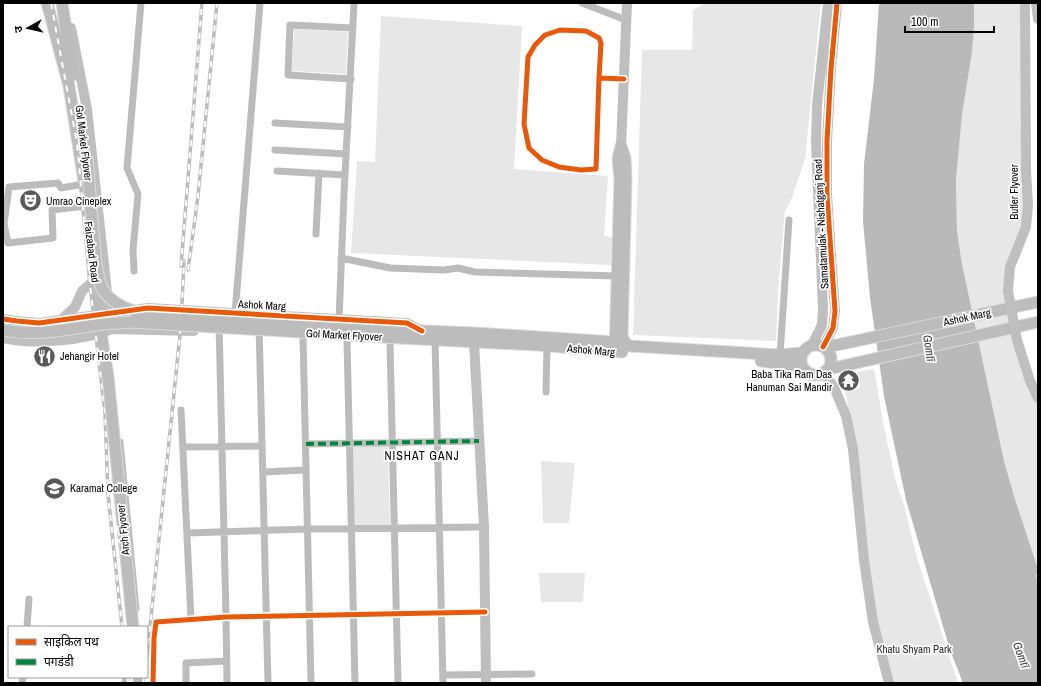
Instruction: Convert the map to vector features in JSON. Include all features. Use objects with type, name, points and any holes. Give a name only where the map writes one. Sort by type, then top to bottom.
[{"type":"main road","name":"Faizabad Road","points":[[47,3],[70,86],[96,279],[104,314],[106,331],[106,361]]},
{"type":"main road","name":"Gol Market Flyover","points":[[62,4],[87,156],[99,278],[103,290],[114,302],[124,308],[147,315],[397,337]]},
{"type":"main road","points":[[615,347],[620,179],[618,158],[621,146]]},
{"type":"main road","name":"Ashok Marg","points":[[621,146],[626,158],[622,336],[626,344],[630,346],[780,355],[802,353]]},
{"type":"main road","name":"Ashok Marg","points":[[825,346],[1036,302]]},
{"type":"main road","name":"Gol Market Flyover","points":[[3,330],[50,332],[131,322],[397,337],[422,335]]},
{"type":"main road","name":"Ashok Marg","points":[[826,371],[842,366],[1038,322]]},
{"type":"main road","name":"Ashok Marg","points":[[422,335],[475,333],[802,366]]},
{"type":"main road","name":"Ashok Marg","points":[[422,335],[435,339],[474,342],[547,346],[615,347]]},
{"type":"main road","points":[[825,346],[831,356],[831,365],[826,371],[818,376],[811,375],[806,372],[802,366],[802,353],[806,348],[825,346]]},
{"type":"main road","name":"Arch Flyover","points":[[106,361],[132,626]]},
{"type":"street","points":[[134,271],[133,250],[138,194],[127,168],[141,3]]},
{"type":"street","points":[[235,314],[260,3]]},
{"type":"street","points":[[339,320],[354,3]]},
{"type":"street","points":[[582,3],[626,20]]},
{"type":"street","points":[[621,146],[627,3]]},
{"type":"street","name":"Samatamulak - Nishatganj Road","points":[[825,346],[822,325],[823,309],[816,142],[817,105],[828,3]]},
{"type":"street","name":"Samatamulak - Nishatganj Road","points":[[825,346],[833,328],[835,311],[827,195],[827,141],[830,77],[837,3]]},
{"type":"street","name":"Butler Flyover","points":[[1025,3],[1026,171],[1028,205],[1026,227],[1010,267],[1008,291],[1017,340],[1030,381],[1038,398]]},
{"type":"street","points":[[1036,3],[1038,19]]},
{"type":"street","name":"Faizabad Road","points":[[62,4],[69,17],[87,109],[96,184],[104,314]]},
{"type":"street","points":[[351,79],[288,75],[290,25],[353,28]]},
{"type":"street","points":[[560,30],[586,31],[599,38],[601,43],[599,78],[596,168],[581,170],[559,167],[542,160],[529,148],[524,124],[528,57],[535,45],[545,35],[560,30]]},
{"type":"street","points":[[599,78],[624,79]]},
{"type":"street","points":[[275,123],[348,127]]},
{"type":"street","points":[[275,150],[346,154]]},
{"type":"street","points":[[277,171],[345,175]]},
{"type":"street","points":[[316,234],[319,173]]},
{"type":"street","points":[[84,184],[61,188],[58,183],[9,187],[6,194],[4,224],[8,242],[54,238],[52,210],[86,206]]},
{"type":"street","points":[[780,355],[789,220]]},
{"type":"street","points":[[341,258],[390,268],[444,270],[458,268],[475,272],[617,276]]},
{"type":"street","points":[[60,320],[75,307],[82,291],[96,279]]},
{"type":"street","name":"Ashok Marg","points":[[3,319],[39,322],[148,308],[407,323],[422,335],[411,344],[397,337],[347,340],[166,330],[106,331],[58,341],[32,342],[3,338]]},
{"type":"street","points":[[165,310],[166,330]]},
{"type":"street","points":[[190,331],[191,310]]},
{"type":"street","points":[[219,313],[227,683]]},
{"type":"street","points":[[259,315],[268,683]]},
{"type":"street","points":[[397,337],[393,442],[398,683]]},
{"type":"street","points":[[304,338],[311,683]]},
{"type":"street","points":[[435,339],[443,679],[486,679],[532,674]]},
{"type":"street","points":[[347,340],[355,683]]},
{"type":"street","points":[[474,342],[479,409],[479,441],[484,527],[486,679]]},
{"type":"street","points":[[546,392],[547,346]]},
{"type":"street","points":[[106,361],[103,375],[104,393],[132,626]]},
{"type":"street","points":[[826,371],[846,416],[853,449],[864,560],[873,622],[889,683]]},
{"type":"street","points":[[181,410],[191,620]]},
{"type":"street","points":[[306,444],[479,441]]},
{"type":"street","points":[[183,447],[262,446]]},
{"type":"street","points":[[263,472],[306,470]]},
{"type":"street","points":[[187,533],[307,529],[484,527]]},
{"type":"street","points":[[27,626],[29,599]]},
{"type":"street","points":[[153,683],[154,638],[156,622],[226,617],[485,612]]},
{"type":"street","points":[[186,683],[186,663],[227,661]]},
{"type":"green space","points":[[706,3],[821,3],[805,159],[791,200],[785,211],[779,277],[776,341],[633,335],[642,50],[692,50],[693,10]]},
{"type":"green space","points":[[974,3],[1024,3],[1028,213],[1012,257],[1010,299],[1038,398],[1038,569],[1004,461],[962,264],[957,231],[956,180],[962,115],[972,52]]},
{"type":"green space","points":[[381,16],[522,26],[514,169],[608,176],[604,236],[612,237],[611,265],[351,253],[357,161],[375,162]]},
{"type":"green space","points":[[294,29],[348,32],[346,74],[292,71]]},
{"type":"green space","name":"Khatu Shyam Park","points":[[874,369],[895,478],[904,505],[917,558],[958,683],[892,683],[875,619],[852,425],[845,391],[860,388],[857,372]]},
{"type":"green space","points":[[388,445],[390,526],[355,527],[353,446]]},
{"type":"green space","points":[[541,461],[575,463],[569,523],[543,523]]},
{"type":"green space","points":[[539,573],[585,573],[583,602],[541,602]]},
{"type":"water","name":"Gomtī","points":[[879,3],[974,3],[972,52],[962,115],[956,180],[957,231],[962,264],[1004,461],[1038,569],[1038,574],[1036,575],[1038,583],[1038,683],[963,683],[950,650],[906,500],[884,396],[870,298],[863,221],[864,164],[874,79]]},
{"type":"railway","points":[[51,3],[77,143],[90,285],[105,413],[108,494],[122,626]]},
{"type":"railway","points":[[181,266],[202,3]]},
{"type":"railway","points":[[188,270],[198,196],[217,3]]},
{"type":"railway","points":[[148,646],[181,325],[184,261]]},
{"type":"railway","points":[[128,678],[128,683]]},
{"type":"railway","points":[[143,683],[144,678]]},
{"type":"marked path","points":[[306,444],[479,441]]},
{"type":"cycle path","points":[[823,347],[833,328],[835,311],[827,195],[827,141],[831,69],[837,3]]},
{"type":"cycle path","points":[[599,78],[596,169],[581,170],[559,167],[542,160],[529,148],[524,124],[528,57],[535,45],[545,35],[560,30],[586,31],[599,38],[601,43],[599,78],[624,79]]},
{"type":"cycle path","points":[[3,319],[39,323],[148,308],[407,323],[422,331]]},
{"type":"cycle path","points":[[153,683],[154,638],[156,622],[226,617],[485,612]]},
{"type":"place","name":"Umrao Cineplex","points":[[30,201]]},
{"type":"place","name":"Jehangir Hotel","points":[[45,356]]},
{"type":"place","name":"Baba Tika Ram Das Hanuman Sai Mandir","points":[[848,380]]},
{"type":"place","name":"Karamat College","points":[[55,488]]},
{"type":"district","name":"NISHAT GANJ","points":[[422,456]]}]
